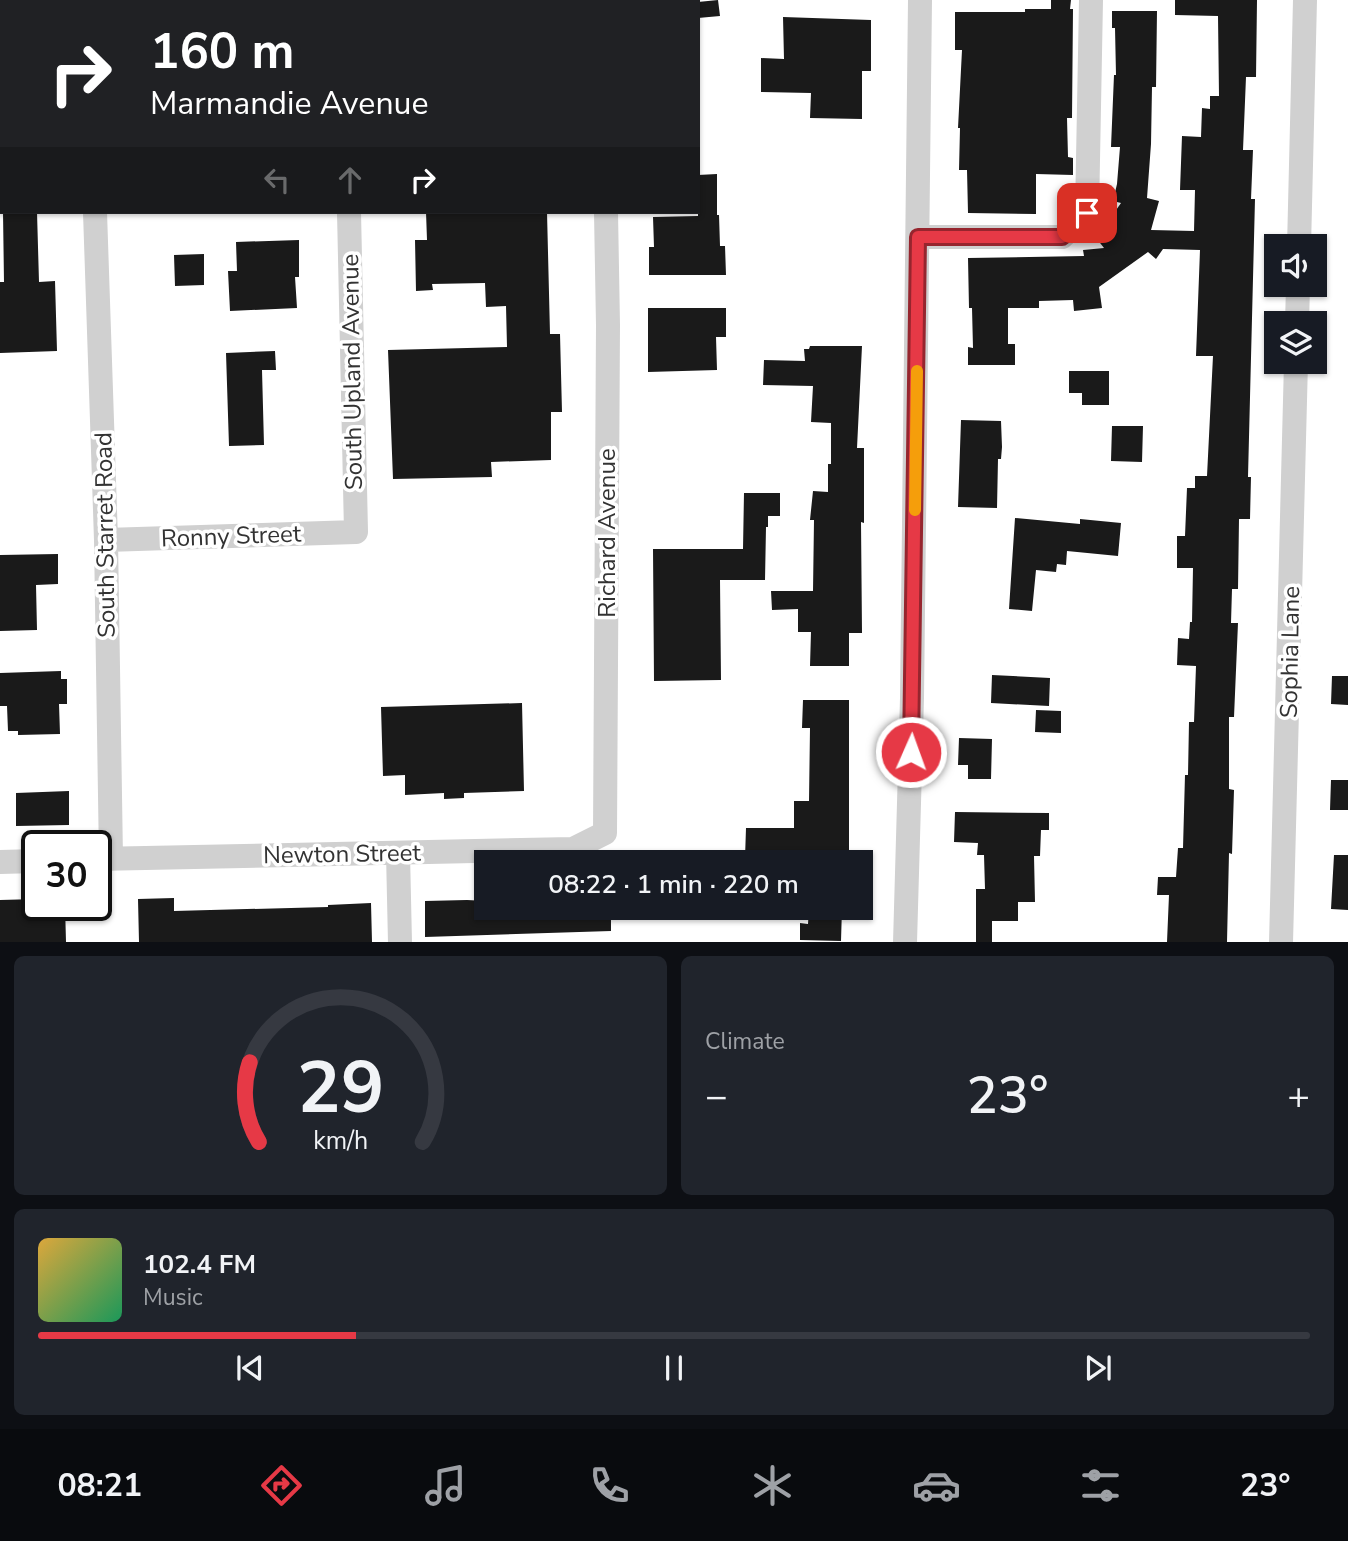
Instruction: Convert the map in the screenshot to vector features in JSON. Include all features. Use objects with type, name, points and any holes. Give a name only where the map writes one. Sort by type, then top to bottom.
[{"type":"street","points":[[905,942],[912,698],[920,0]]},
{"type":"street","points":[[918,237],[1062,237],[1087,213],[1091,0]]},
{"type":"street","points":[[1299,234],[1305,0]]},
{"type":"street","name":"South Starret Road","points":[[95,214],[106,540],[104,830]]},
{"type":"street","name":"South Upland Avenue","points":[[349,214],[356,532]]},
{"type":"street","name":"Richard Avenue","points":[[586,843],[605,833],[608,325],[606,214]]},
{"type":"street","name":"Sophia Lane","points":[[1281,942],[1296,374]]},
{"type":"street","name":"Ronny Street","points":[[106,540],[356,532]]},
{"type":"street","name":"Newton Street","points":[[112,859],[573,849],[586,843]]},
{"type":"street","points":[[398,853],[400,942]]},
{"type":"street","points":[[0,862],[21,861]]},
{"type":"building","points":[[718,0],[720,16],[700,18],[700,2]]},
{"type":"building","points":[[1051,0],[1071,0],[1070,9],[1073,9],[1072,118],[1067,118],[1068,157],[1073,158],[1073,175],[1036,174],[1036,214],[968,213],[967,170],[959,170],[962,50],[955,50],[955,12],[1025,12],[1025,9],[1051,9]]},
{"type":"building","points":[[1175,0],[1257,0],[1256,77],[1246,77],[1243,150],[1253,150],[1251,199],[1255,199],[1248,477],[1251,477],[1250,519],[1239,519],[1238,589],[1232,589],[1231,623],[1238,623],[1234,717],[1229,717],[1229,789],[1234,790],[1227,942],[1167,942],[1169,895],[1157,895],[1158,877],[1176,877],[1178,848],[1183,848],[1189,722],[1194,722],[1196,666],[1177,665],[1178,638],[1189,639],[1192,622],[1193,568],[1177,568],[1177,536],[1185,536],[1187,488],[1195,488],[1195,476],[1207,476],[1213,356],[1196,356],[1200,250],[1163,249],[1156,259],[1148,252],[1099,287],[1102,308],[1074,311],[1073,300],[1039,301],[1039,308],[1008,308],[1008,344],[1015,344],[1015,365],[968,365],[968,347],[973,348],[968,258],[1084,256],[1083,250],[1104,248],[1097,239],[1113,227],[1107,223],[1121,203],[1113,201],[1120,147],[1111,147],[1116,75],[1112,11],[1157,11],[1156,87],[1152,87],[1147,198],[1159,201],[1151,230],[1194,231],[1195,190],[1180,190],[1182,136],[1201,137],[1202,108],[1210,109],[1210,96],[1219,96],[1218,16],[1175,15]]},
{"type":"building","points":[[783,17],[871,20],[871,71],[862,71],[862,119],[810,118],[811,93],[761,92],[761,58],[784,59]]},
{"type":"building","points":[[717,174],[717,215],[720,246],[725,246],[726,275],[649,275],[649,247],[654,247],[653,217],[698,216],[700,175]]},
{"type":"building","points":[[3,214],[37,214],[39,282],[55,281],[57,351],[0,353],[0,282],[4,282]]},
{"type":"building","points":[[426,214],[547,214],[550,334],[560,334],[562,412],[551,412],[551,460],[491,462],[492,477],[393,479],[388,350],[507,347],[506,306],[486,307],[485,283],[432,284],[433,290],[416,291],[415,240],[427,240]]},
{"type":"building","points":[[299,240],[299,277],[295,277],[297,308],[230,311],[228,271],[237,271],[236,242]]},
{"type":"building","points":[[204,254],[204,285],[175,286],[174,255]]},
{"type":"building","points":[[648,308],[726,308],[726,337],[716,337],[717,370],[648,372]]},
{"type":"building","points":[[810,346],[862,346],[857,448],[864,448],[864,523],[861,522],[862,633],[849,633],[849,666],[810,666],[811,632],[798,632],[798,609],[772,610],[771,591],[813,591],[814,520],[810,520],[813,491],[828,492],[831,423],[811,422],[813,386],[763,385],[764,360],[805,361],[804,349],[809,349]]},
{"type":"building","points":[[275,351],[276,370],[262,370],[264,445],[229,446],[226,353]]},
{"type":"building","points":[[1069,371],[1109,371],[1109,405],[1082,405],[1082,393],[1069,393]]},
{"type":"building","points":[[961,420],[1001,421],[1002,447],[1001,459],[998,459],[997,508],[958,507]]},
{"type":"building","points":[[1112,426],[1143,426],[1142,462],[1111,461]]},
{"type":"building","points":[[744,493],[780,493],[780,516],[768,516],[765,580],[720,580],[721,680],[654,681],[653,549],[743,549]]},
{"type":"building","points":[[1015,518],[1080,524],[1080,519],[1121,523],[1118,556],[1067,551],[1066,565],[1057,564],[1056,572],[1036,570],[1032,611],[1009,609]]},
{"type":"building","points":[[58,554],[58,584],[36,585],[37,630],[0,631],[0,555]]},
{"type":"building","points":[[61,671],[61,679],[67,679],[67,704],[59,704],[60,734],[18,735],[18,731],[8,731],[7,706],[0,706],[0,673]]},
{"type":"building","points":[[992,675],[1050,678],[1049,706],[991,703]]},
{"type":"building","points":[[1332,676],[1348,676],[1348,705],[1331,704]]},
{"type":"building","points":[[803,700],[849,700],[849,850],[745,850],[746,828],[794,828],[794,801],[809,801],[810,728],[802,728]]},
{"type":"building","points":[[522,703],[524,791],[464,793],[464,798],[444,799],[444,793],[405,795],[405,775],[383,776],[381,707]]},
{"type":"building","points":[[1036,710],[1061,711],[1061,733],[1035,732]]},
{"type":"building","points":[[959,738],[992,739],[991,779],[968,779],[968,765],[958,765]]},
{"type":"building","points":[[1331,780],[1348,780],[1348,810],[1330,810]]},
{"type":"building","points":[[69,791],[69,825],[16,826],[16,793]]},
{"type":"building","points":[[955,812],[1049,813],[1049,830],[1041,830],[1040,856],[1034,856],[1035,902],[1018,902],[1018,921],[992,921],[992,942],[976,942],[976,889],[985,889],[984,855],[977,855],[978,843],[954,842]]},
{"type":"building","points":[[1334,855],[1348,855],[1348,910],[1331,909]]},
{"type":"building","points":[[174,898],[174,911],[328,907],[371,903],[372,942],[139,942],[138,899]]},
{"type":"building","points":[[21,899],[21,921],[65,921],[66,942],[0,942],[0,900]]},
{"type":"building","points":[[474,900],[474,920],[611,920],[611,931],[425,937],[425,901]]},
{"type":"building","points":[[808,920],[842,920],[841,941],[800,940],[800,923],[808,924]]},
{"type":"slow traffic","points":[[915,510],[917,371]]},
{"type":"route","points":[[911,752],[918,237],[1062,237],[1087,213]]}]
